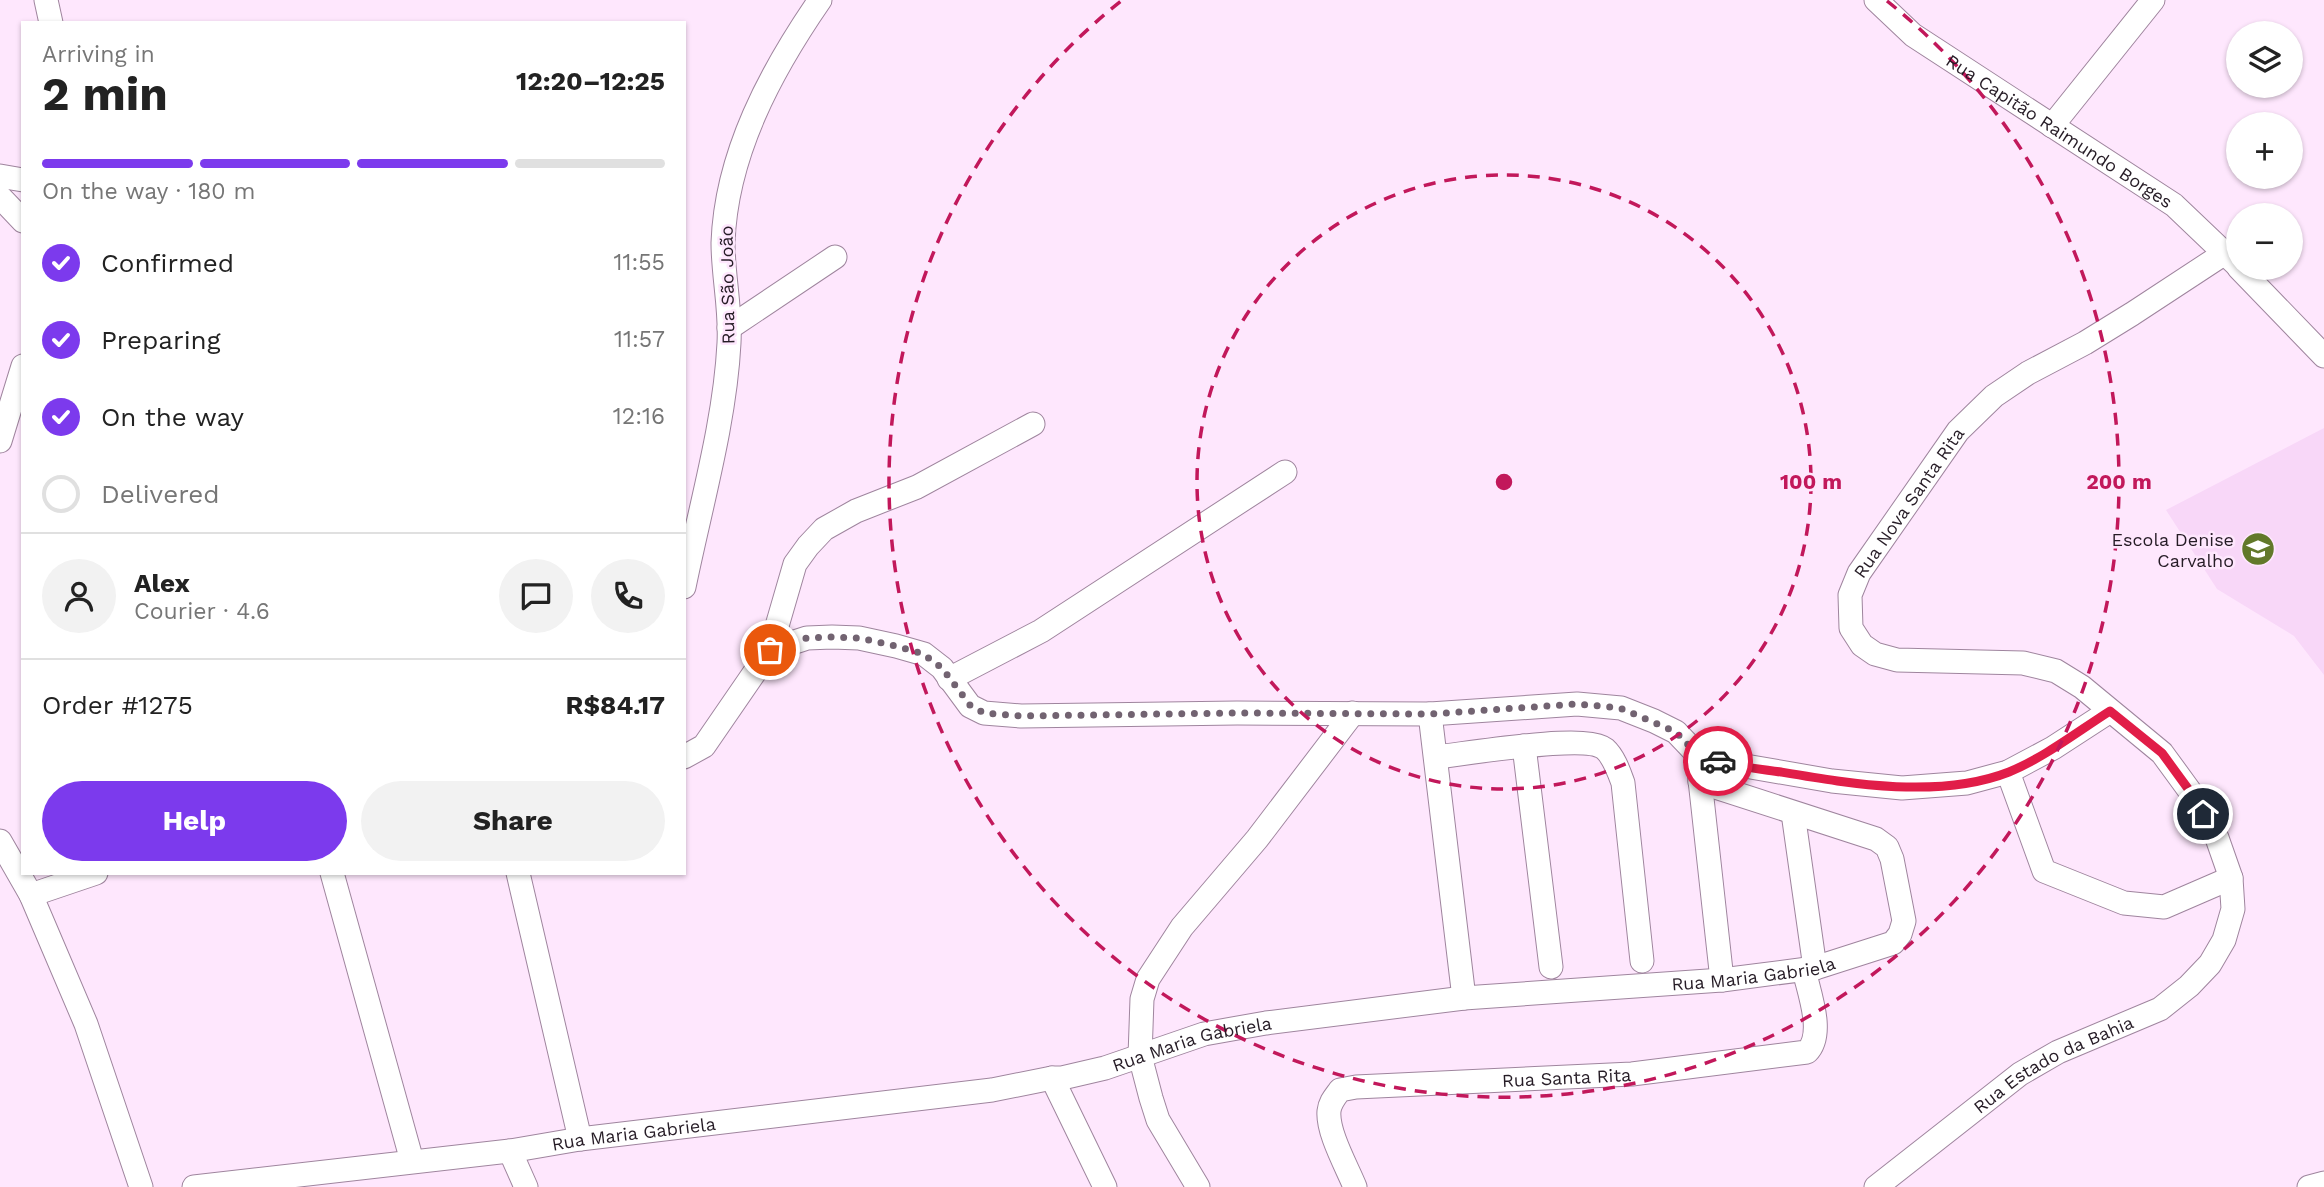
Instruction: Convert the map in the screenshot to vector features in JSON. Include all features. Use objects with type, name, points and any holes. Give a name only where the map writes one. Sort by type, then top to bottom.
[{"type":"street","points":[[46,0],[51,21]]},
{"type":"street","name":"Rua São João","points":[[686,576],[721,410],[730,342],[723,241],[728,201],[743,141],[771,79],[820,0]]},
{"type":"street","name":"Rua Capitão Raimundo Borges","points":[[1876,0],[1913,35],[2174,205],[2226,254]]},
{"type":"street","points":[[2052,126],[2153,1]]},
{"type":"street","points":[[0,176],[21,180]]},
{"type":"street","points":[[0,197],[21,219]]},
{"type":"street","points":[[729,328],[835,257]]},
{"type":"street","name":"Rua Nova Santa Rita","points":[[2224,940],[2233,909],[2231,878],[2217,838],[2189,790],[2162,753],[2082,687],[2056,671],[2023,663],[1897,660],[1875,654],[1862,645],[1851,628],[1850,595],[1859,573],[1958,431],[1994,396],[2028,373],[2132,314],[2226,266]]},
{"type":"street","name":"Rua Capitão Raimundo Borges","points":[[2251,280],[2324,356]]},
{"type":"street","points":[[0,441],[21,373]]},
{"type":"street","points":[[686,756],[704,746],[770,650],[795,564],[807,546],[824,529],[856,511],[917,487],[1033,424]]},
{"type":"street","points":[[950,679],[1041,631],[1286,472]]},
{"type":"street","points":[[770,650],[807,638],[859,638],[923,654],[942,668],[970,705],[984,713],[1021,716],[1430,714],[1577,704],[1620,708],[1676,732],[1697,754],[1722,762],[1818,779],[1902,788],[1967,783],[2008,772],[2053,748],[2110,711]]},
{"type":"street","points":[[1198,1187],[1158,1120],[1140,1056],[1142,999],[1149,979],[1182,927],[1257,839],[1353,713]]},
{"type":"street","points":[[1430,714],[1464,998]]},
{"type":"street","points":[[1436,757],[1587,742],[1604,748],[1616,764],[1623,783],[1642,961]]},
{"type":"street","points":[[1524,747],[1551,967]]},
{"type":"street","points":[[1697,754],[1722,980]]},
{"type":"street","points":[[2008,772],[2045,872],[2124,903],[2164,907],[2231,878]]},
{"type":"street","name":"Rua Maria Gabriela","points":[[194,1187],[510,1151],[579,1139],[992,1090],[1105,1068],[1204,1034],[1266,1023],[1464,998],[1722,980],[1809,969],[1893,943],[1904,921],[1892,859],[1887,847],[1876,839],[1700,782]]},
{"type":"street","points":[[1793,813],[1809,969]]},
{"type":"street","points":[[0,841],[32,895],[86,1024],[141,1187]]},
{"type":"street","points":[[32,895],[90,875]]},
{"type":"street","points":[[333,875],[412,1161]]},
{"type":"street","points":[[518,875],[579,1139]]},
{"type":"street","name":"Rua Estado da Bahia","points":[[1876,1187],[2020,1074],[2058,1052],[2160,1009],[2189,986],[2210,964],[2224,940]]},
{"type":"street","name":"Rua Santa Rita","points":[[1355,1187],[1331,1127],[1329,1111],[1340,1090],[1356,1087],[1646,1073],[1807,1052],[1812,1047],[1817,1030],[1809,969]]},
{"type":"street","points":[[1052,1078],[1105,1187]]},
{"type":"street","points":[[510,1151],[526,1187]]},
{"type":"street","points":[[2309,1187],[2324,1183]]},
{"type":"shaded area","name":"Escola Denise Carvalho","points":[[2324,428],[2324,675],[2294,636],[2217,589],[2166,510]]},
{"type":"way so far","points":[[770,650],[807,638],[832,637],[859,638],[896,646],[923,654],[942,668],[970,705],[984,713],[1021,716],[1430,714],[1577,704],[1620,708],[1676,732],[1697,754],[1718,761]]},
{"type":"place","name":"Escola Denise Carvalho","points":[[2258,549]]},
{"type":"route","points":[[1718,761],[1832,781],[1902,788],[1967,783],[2008,772],[2053,748],[2110,711],[2162,753],[2203,814]]}]
